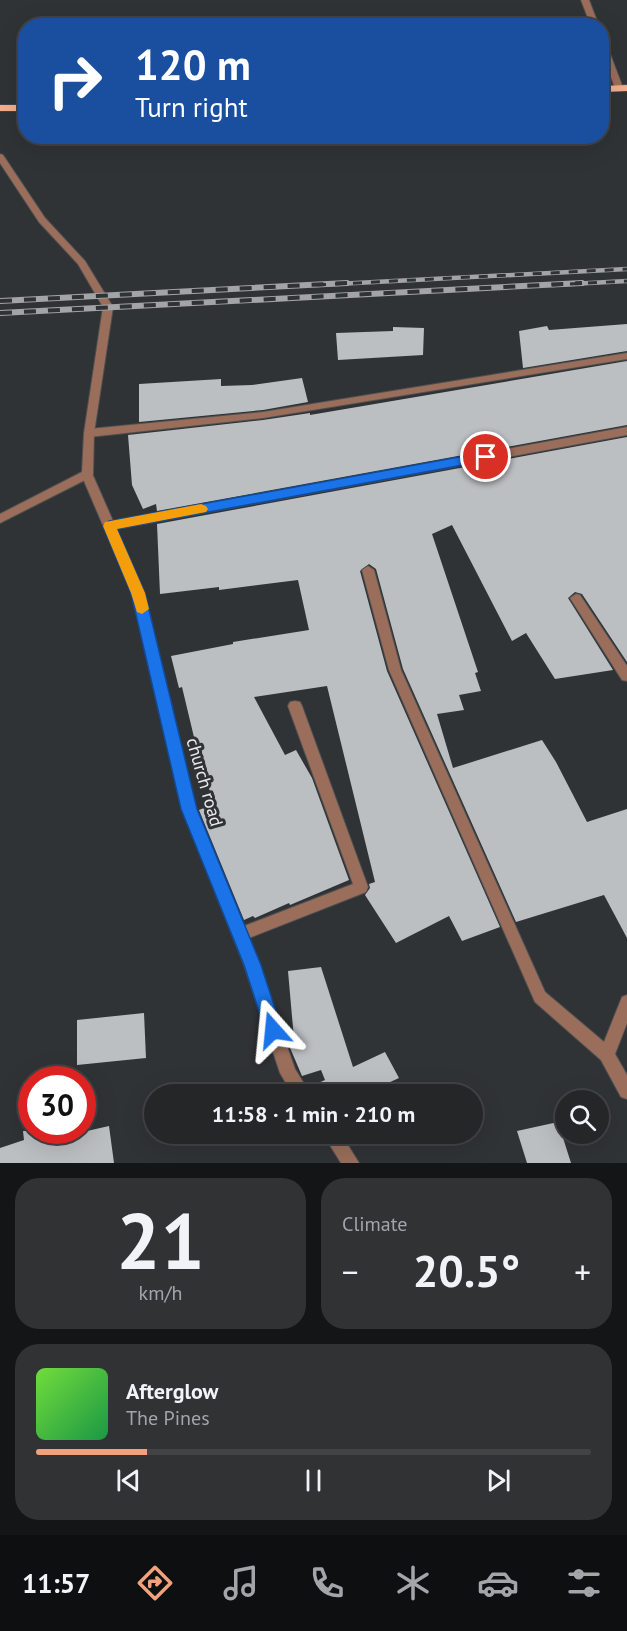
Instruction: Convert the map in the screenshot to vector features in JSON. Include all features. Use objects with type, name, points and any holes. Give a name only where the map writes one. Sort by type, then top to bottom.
[{"type":"main road","points":[[0,108],[18,108]]},
{"type":"street","points":[[585,0],[592,18]]},
{"type":"street","points":[[609,58],[623,88]]},
{"type":"street","points":[[0,157],[42,220],[82,263],[108,307],[89,433],[87,474],[0,519]]},
{"type":"street","points":[[89,433],[263,415],[627,356]]},
{"type":"street","points":[[109,526],[627,431]]},
{"type":"street","name":"church road","points":[[87,474],[138,593],[189,809],[252,965],[288,1074],[295,1084]]},
{"type":"street","points":[[368,570],[395,670],[540,997],[607,1055],[627,1092]]},
{"type":"street","points":[[576,598],[627,676]]},
{"type":"street","points":[[240,935],[361,887],[296,706]]},
{"type":"street","points":[[607,1055],[627,1002]]},
{"type":"street","points":[[338,1144],[351,1163]]},
{"type":"building","points":[[627,324],[627,351],[523,368],[519,331],[547,326],[549,330]]},
{"type":"building","points":[[393,327],[424,328],[423,355],[338,360],[336,333],[393,331]]},
{"type":"building","points":[[627,361],[627,425],[157,511],[156,504],[143,509],[132,485],[128,435],[310,413],[310,415]]},
{"type":"building","points":[[302,378],[308,402],[263,410],[139,422],[139,384],[221,379],[221,386],[252,385]]},
{"type":"building","points":[[627,437],[627,662],[582,594],[575,592],[568,598],[613,670],[555,679],[526,633],[512,641],[452,525],[432,534],[478,672],[475,673],[481,691],[459,695],[464,710],[437,714],[453,768],[542,740],[587,822],[627,809],[627,938],[604,895],[516,922],[403,669],[376,569],[369,564],[360,571],[387,671],[500,927],[462,941],[449,916],[396,943],[365,895],[370,888],[369,884],[375,882],[327,686],[254,697],[285,755],[296,750],[312,778],[349,880],[290,905],[289,903],[255,918],[253,916],[244,920],[199,810],[216,803],[204,779],[182,687],[179,688],[171,656],[233,644],[233,642],[309,630],[298,580],[219,590],[219,587],[160,594],[157,524]]},
{"type":"building","points":[[321,967],[353,1067],[385,1052],[399,1078],[386,1084],[316,1084],[325,1080],[321,1070],[302,1076],[288,1043],[294,1039],[288,971]]},
{"type":"building","points":[[144,1013],[146,1058],[77,1065],[77,1020]]},
{"type":"building","points":[[555,1123],[555,1144],[565,1144],[571,1163],[527,1163],[517,1131]]},
{"type":"building","points":[[109,1126],[114,1163],[0,1163],[0,1148],[18,1142],[18,1144],[96,1144],[96,1129]]},
{"type":"railway","points":[[317,285],[627,269]]},
{"type":"railway","points":[[552,285],[627,281]]},
{"type":"railway","points":[[0,301],[347,283]]},
{"type":"railway","points":[[0,313],[582,283]]},
{"type":"slow traffic","points":[[142,609],[138,593],[109,526],[201,509]]},
{"type":"route","points":[[273,1030],[252,965],[189,809],[138,593],[109,526],[486,457]]}]
